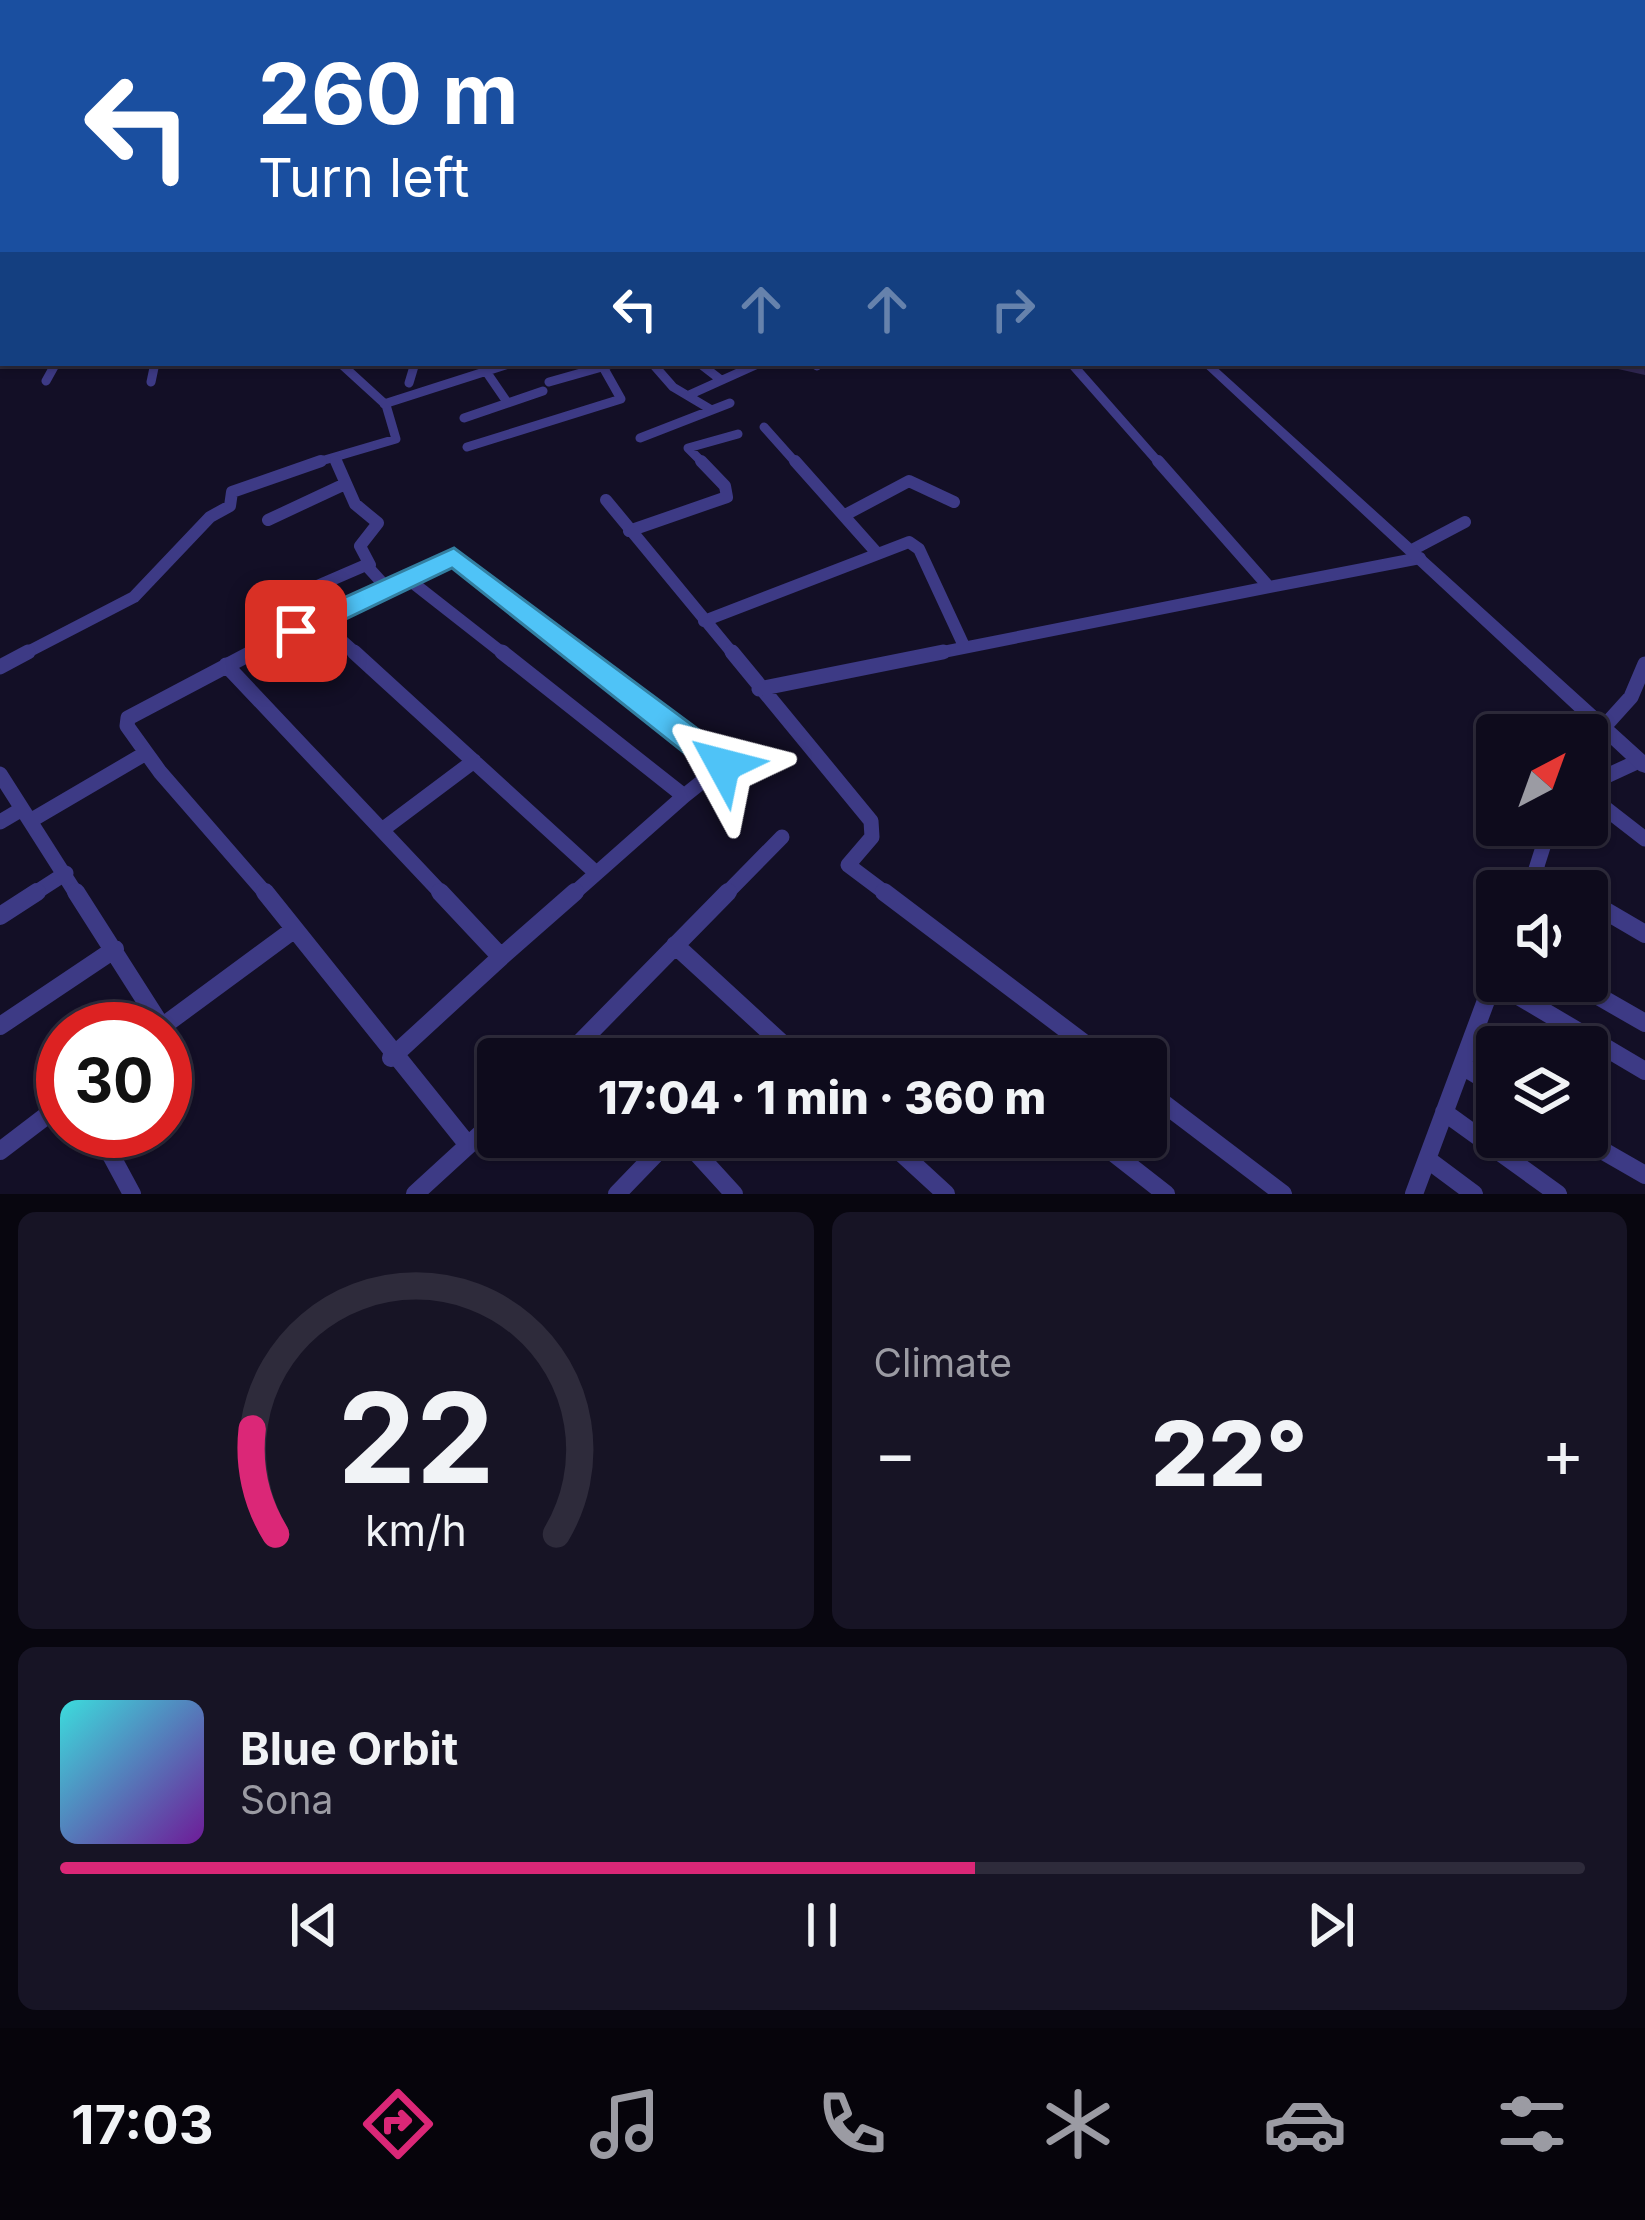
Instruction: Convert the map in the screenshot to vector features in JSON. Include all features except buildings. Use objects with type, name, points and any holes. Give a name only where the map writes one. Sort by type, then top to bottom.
[{"type":"street","points":[[46,381],[54,366]]},
{"type":"street","points":[[151,382],[154,366]]},
{"type":"street","points":[[0,667],[134,597],[210,518],[230,506],[232,492],[244,484],[396,440],[397,429],[384,404],[343,366]]},
{"type":"street","points":[[409,383],[414,366]]},
{"type":"street","points":[[464,418],[606,366]]},
{"type":"street","points":[[655,366],[683,393],[710,409]]},
{"type":"street","points":[[703,366],[717,378]]},
{"type":"street","points":[[717,378],[736,366]]},
{"type":"street","points":[[683,393],[751,366]]},
{"type":"street","points":[[1074,366],[1270,587]]},
{"type":"street","points":[[1209,366],[1588,714]]},
{"type":"street","points":[[384,404],[482,367],[507,402]]},
{"type":"street","points":[[467,447],[621,398],[603,367]]},
{"type":"street","points":[[640,438],[730,403]]},
{"type":"street","points":[[764,428],[876,551]]},
{"type":"street","points":[[629,530],[727,497],[725,486],[688,448],[738,434]]},
{"type":"street","points":[[335,460],[355,504],[378,523],[360,545],[386,587]]},
{"type":"street","points":[[845,515],[909,481],[954,502]]},
{"type":"street","points":[[268,520],[345,484]]},
{"type":"street","points":[[606,500],[871,821],[872,837],[848,865],[1077,1038]]},
{"type":"street","points":[[759,689],[1416,554],[1465,521]]},
{"type":"street","points":[[704,621],[876,551],[915,544],[964,646]]},
{"type":"street","points":[[391,1058],[595,872],[723,765],[462,560],[445,559],[226,665],[128,718],[127,726],[391,1058],[468,1145]]},
{"type":"street","points":[[278,603],[370,565]]},
{"type":"street","points":[[406,578],[684,796]]},
{"type":"street","points":[[319,620],[595,872]]},
{"type":"street","points":[[226,665],[501,957]]},
{"type":"street","points":[[1608,724],[1638,700],[1644,668]]},
{"type":"street","points":[[1608,732],[1643,764],[1608,777]]},
{"type":"street","points":[[0,823],[26,815],[146,753]]},
{"type":"street","points":[[382,830],[473,761]]},
{"type":"street","points":[[0,774],[145,1002]]},
{"type":"street","points":[[1608,810],[1645,838]]},
{"type":"street","points":[[589,1038],[782,837]]},
{"type":"street","points":[[0,916],[66,873]]},
{"type":"street","points":[[1608,912],[1645,934]]},
{"type":"street","points":[[192,1004],[292,931]]},
{"type":"street","points":[[675,945],[776,1038]]},
{"type":"street","points":[[0,1026],[115,949]]},
{"type":"street","points":[[1414,1194],[1486,1002]]},
{"type":"street","points":[[1536,1002],[1645,1071]]},
{"type":"street","points":[[1608,1002],[1645,1023]]},
{"type":"street","points":[[1464,1067],[1476,1074]]},
{"type":"street","points":[[1167,1106],[1283,1194]]},
{"type":"street","points":[[1444,1112],[1558,1194]]},
{"type":"street","points":[[0,1151],[36,1124]]},
{"type":"street","points":[[415,1194],[477,1137]]},
{"type":"street","points":[[1608,1154],[1645,1175]]},
{"type":"street","points":[[113,1158],[132,1194]]},
{"type":"street","points":[[617,1194],[651,1158]]},
{"type":"street","points":[[701,1158],[734,1194]]},
{"type":"street","points":[[907,1158],[946,1194]]},
{"type":"street","points":[[1120,1158],[1166,1194]]},
{"type":"street","points":[[1427,1160],[1474,1194]]},
{"type":"route","points":[[296,631],[454,557],[723,765]]}]
